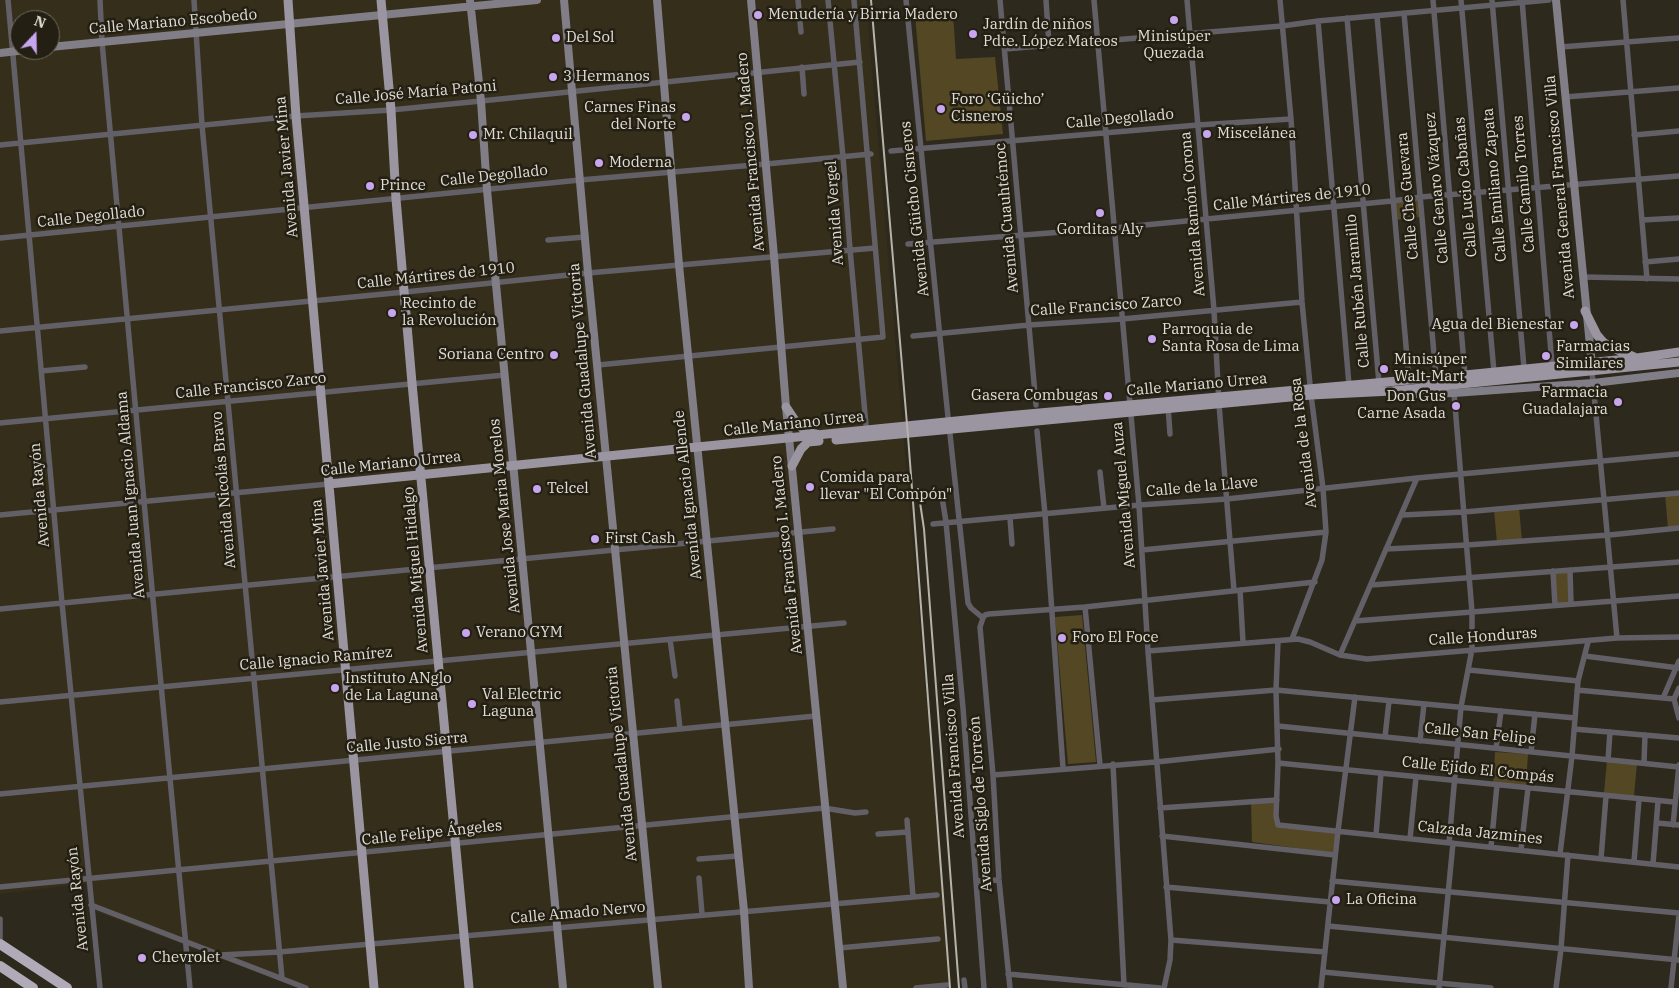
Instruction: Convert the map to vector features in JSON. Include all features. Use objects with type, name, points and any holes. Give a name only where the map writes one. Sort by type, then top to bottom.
[{"type":"highway","points":[[0,944],[67,988]]},
{"type":"highway","points":[[0,966],[33,988]]},
{"type":"main road","name":"Avenida Javier Mina","points":[[288,0],[312,301],[374,988]]},
{"type":"main road","name":"Avenida Miguel Hidalgo","points":[[381,0],[420,475],[469,988]]},
{"type":"main road","name":"Calle Mariano Escobedo","points":[[60,46],[383,16],[471,3],[537,0]]},
{"type":"main road","name":"Avenida Guadalupe Victoria","points":[[564,0],[588,272],[658,988]]},
{"type":"main road","name":"Avenida Ignacio Allende","points":[[657,0],[679,265],[744,911],[749,988]]},
{"type":"main road","name":"Avenida Francisco I. Madero","points":[[751,0],[786,407],[843,988]]},
{"type":"main road","name":"Avenida General Francisco Villa","points":[[1556,0],[1592,372]]},
{"type":"main road","name":"Avenida Jose Maria Morelos","points":[[471,3],[563,988]]},
{"type":"main road","points":[[1585,311],[1597,335],[1603,342],[1637,358]]},
{"type":"main road","name":"Calle Mariano Urrea","points":[[1310,392],[1349,385],[1637,358],[1679,352]]},
{"type":"main road","name":"Calle Mariano Urrea","points":[[792,466],[801,449],[808,442],[1219,400],[1310,392],[1392,391],[1679,362]]},
{"type":"main road","points":[[1392,391],[1415,394],[1454,393],[1593,383],[1679,373]]},
{"type":"main road","points":[[786,407],[802,428],[809,433],[821,435]]},
{"type":"main road","name":"Calle Mariano Urrea","points":[[329,484],[821,435],[1130,409]]},
{"type":"street","name":"Avenida Rayón","points":[[8,0],[10,26]]},
{"type":"street","name":"Avenida Juan Ignacio Aldama","points":[[100,0],[110,134],[190,988]]},
{"type":"street","name":"Avenida Nicolás Bravo","points":[[194,0],[202,125],[282,978]]},
{"type":"street","points":[[798,0],[801,32]]},
{"type":"street","name":"Avenida Vergel","points":[[828,0],[866,425]]},
{"type":"street","points":[[598,366],[883,337],[869,154],[854,0]]},
{"type":"street","name":"Avenida Güicho Cisneros","points":[[906,0],[948,416]]},
{"type":"street","name":"Avenida Cuauhtémoc","points":[[1000,0],[1036,405]]},
{"type":"street","points":[[1046,0],[1049,46]]},
{"type":"street","name":"Avenida Miguel Auza","points":[[1094,0],[1139,505],[1156,762],[1171,940],[1170,960],[1164,988]]},
{"type":"street","name":"Avenida Ramón Corona","points":[[1187,0],[1214,310],[1230,542],[1243,642]]},
{"type":"street","name":"Avenida de la Rosa","points":[[1280,0],[1291,119],[1302,302],[1310,392],[1323,488],[1326,532],[1322,560],[1292,639]]},
{"type":"street","name":"Calle Genaro Vázquez","points":[[1433,0],[1465,375]]},
{"type":"street","name":"Calle Lucio Cabañas","points":[[1461,0],[1480,192],[1494,372]]},
{"type":"street","points":[[1005,49],[1282,26],[1462,8],[1492,3],[1548,0]]},
{"type":"street","points":[[1623,0],[1647,279]]},
{"type":"street","name":"Calle Camilo Torres","points":[[1522,1],[1552,365]]},
{"type":"street","name":"Calle Emiliano Zapata","points":[[1492,3],[1524,368]]},
{"type":"street","name":"Calle Che Guevara","points":[[1404,13],[1436,377]]},
{"type":"street","points":[[1377,16],[1409,380]]},
{"type":"street","name":"Calle Rubén Jaramillo","points":[[1347,18],[1379,382]]},
{"type":"street","points":[[1318,21],[1349,385]]},
{"type":"street","points":[[1561,47],[1679,38]]},
{"type":"street","name":"Avenida Rayón","points":[[13,60],[62,603],[100,988]]},
{"type":"street","name":"Calle José María Patoni","points":[[0,145],[296,116],[391,110],[860,62]]},
{"type":"street","points":[[802,67],[804,94]]},
{"type":"street","points":[[1565,97],[1679,88]]},
{"type":"street","name":"Calle Degollado","points":[[891,152],[1198,125],[1291,119]]},
{"type":"street","points":[[1634,136],[1679,131]]},
{"type":"street","name":"Calle Degollado","points":[[0,238],[580,180],[869,154]]},
{"type":"street","name":"Calle Mártires de 1910","points":[[908,244],[1206,220],[1421,197],[1679,176]]},
{"type":"street","points":[[1642,220],[1679,218]]},
{"type":"street","points":[[548,240],[586,237]]},
{"type":"street","name":"Calle Mártires de 1910","points":[[0,331],[404,292],[588,272],[875,248]]},
{"type":"street","points":[[1646,262],[1679,259]]},
{"type":"street","points":[[1583,277],[1679,279]]},
{"type":"street","name":"Calle Francisco Zarco","points":[[913,336],[1302,302]]},
{"type":"street","points":[[41,371],[84,367]]},
{"type":"street","points":[[1592,372],[1609,535],[1617,638]]},
{"type":"street","name":"Calle Francisco Zarco","points":[[0,423],[505,374]]},
{"type":"street","points":[[1439,986],[1449,892],[1461,707],[1472,649],[1470,577],[1454,393]]},
{"type":"street","points":[[1168,405],[1170,434]]},
{"type":"street","points":[[1037,431],[1046,514],[1063,768]]},
{"type":"street","points":[[950,434],[968,603],[983,618],[989,614],[1085,607],[1315,582]]},
{"type":"street","name":"Calle de la Llave","points":[[933,524],[1227,499],[1417,478],[1679,454]]},
{"type":"street","points":[[1100,472],[1104,508]]},
{"type":"street","points":[[1340,655],[1417,478]]},
{"type":"street","name":"Calle Mariano Urrea","points":[[0,515],[329,484]]},
{"type":"street","points":[[1402,515],[1464,512],[1679,493]]},
{"type":"street","name":"Avenida Francisco Villa","points":[[942,497],[946,522],[963,708],[984,988]]},
{"type":"street","points":[[1010,518],[1012,544]]},
{"type":"street","points":[[1386,549],[1467,546],[1679,528]]},
{"type":"street","points":[[0,609],[833,529]]},
{"type":"street","points":[[1142,550],[1326,532]]},
{"type":"street","points":[[1371,585],[1679,562]]},
{"type":"street","points":[[1570,570],[1571,604]]},
{"type":"street","points":[[1553,571],[1555,605]]},
{"type":"street","points":[[1355,621],[1679,596]]},
{"type":"street","points":[[1085,607],[1100,765]]},
{"type":"street","name":"Avenida Siglo de Torreón","points":[[983,618],[980,626],[993,775],[999,880],[1010,988]]},
{"type":"street","name":"Calle Ignacio Ramírez","points":[[0,702],[844,623]]},
{"type":"street","name":"Calle Honduras","points":[[1292,639],[1310,642],[1340,655],[1367,659],[1472,649],[1588,642],[1617,638],[1679,637]]},
{"type":"street","points":[[670,639],[675,676]]},
{"type":"street","points":[[1148,650],[1292,639]]},
{"type":"street","points":[[1160,808],[1277,800],[1279,749],[1276,690],[1278,641]]},
{"type":"street","points":[[1560,854],[1572,756],[1578,681],[1588,642]]},
{"type":"street","points":[[1584,656],[1678,666],[1663,698]]},
{"type":"street","points":[[1469,670],[1578,681]]},
{"type":"street","points":[[1679,688],[1674,699],[1679,718]]},
{"type":"street","points":[[1152,700],[1276,690],[1575,718]]},
{"type":"street","points":[[1577,690],[1674,699]]},
{"type":"street","points":[[1321,988],[1335,855],[1355,697]]},
{"type":"street","points":[[1385,737],[1389,700]]},
{"type":"street","points":[[677,701],[680,729]]},
{"type":"street","points":[[1420,741],[1424,704]]},
{"type":"street","points":[[1496,748],[1501,711]]},
{"type":"street","points":[[1531,752],[1535,714]]},
{"type":"street","name":"Calle Justo Sierra","points":[[0,794],[816,716]]},
{"type":"street","name":"Calle San Felipe","points":[[1278,726],[1679,766]]},
{"type":"street","points":[[1574,729],[1679,738]]},
{"type":"street","points":[[1608,760],[1610,732]]},
{"type":"street","points":[[1644,763],[1645,735]]},
{"type":"street","points":[[993,775],[1112,764],[1156,762],[1279,749]]},
{"type":"street","name":"Calle Ejido El Compás","points":[[1278,763],[1674,802]]},
{"type":"street","points":[[1112,764],[1124,985]]},
{"type":"street","points":[[1657,823],[1676,825],[1674,802],[1679,766]]},
{"type":"street","points":[[1376,835],[1381,773]]},
{"type":"street","points":[[1410,839],[1416,777]]},
{"type":"street","points":[[1491,847],[1497,785]]},
{"type":"street","points":[[1521,850],[1528,788]]},
{"type":"street","points":[[1601,858],[1606,796]]},
{"type":"street","points":[[1634,862],[1639,799]]},
{"type":"street","name":"Calzada Jazmines","points":[[1277,800],[1276,816],[1278,825],[1679,866]]},
{"type":"street","points":[[1653,864],[1658,801]]},
{"type":"street","name":"Calle Felipe Ángeles","points":[[0,887],[824,808],[855,813],[866,812]]},
{"type":"street","points":[[907,820],[913,897]]},
{"type":"street","points":[[878,834],[908,832]]},
{"type":"street","points":[[1162,836],[1335,855]]},
{"type":"street","points":[[1556,988],[1568,855]]},
{"type":"street","points":[[699,859],[738,856]]},
{"type":"street","points":[[699,878],[702,914]]},
{"type":"street","points":[[976,881],[999,880]]},
{"type":"street","points":[[1332,881],[1679,914],[1677,960],[1671,988]]},
{"type":"street","points":[[1166,887],[1330,902]]},
{"type":"street","name":"Calle Amado Nervo","points":[[220,955],[279,952],[937,895]]},
{"type":"street","points":[[91,906],[306,988]]},
{"type":"street","points":[[0,919],[0,944]]},
{"type":"street","points":[[1328,926],[1677,960]]},
{"type":"street","points":[[839,948],[938,938]]},
{"type":"street","points":[[1171,940],[1325,952]]},
{"type":"street","points":[[1323,972],[1439,986],[1491,988]]},
{"type":"street","points":[[1008,974],[1160,988]]},
{"type":"street","points":[[964,980],[965,988]]},
{"type":"street","points":[[916,988],[947,985]]},
{"type":"shaded area","points":[[0,0],[866,0],[951,988],[298,988],[94,911],[91,883],[0,894]]},
{"type":"shaded area","points":[[953,12],[956,59],[995,57],[1003,134],[926,141],[915,15]]},
{"type":"shaded area","points":[[1419,199],[1420,217],[1395,220],[1393,202]]},
{"type":"shaded area","points":[[1679,493],[1679,528],[1668,529],[1665,494]]},
{"type":"shaded area","points":[[1519,507],[1522,541],[1497,543],[1494,510]]},
{"type":"shaded area","points":[[1570,570],[1571,604],[1555,605],[1553,571]]},
{"type":"shaded area","points":[[1082,615],[1096,762],[1068,764],[1055,617]]},
{"type":"shaded area","points":[[1495,752],[1528,754],[1526,785],[1493,783]]},
{"type":"shaded area","points":[[1607,760],[1637,763],[1634,796],[1604,793]]},
{"type":"shaded area","points":[[1276,801],[1274,815],[1282,828],[1336,833],[1333,853],[1252,842],[1251,803]]},
{"type":"railway","points":[[871,0],[908,436],[950,988]]},
{"type":"railway","points":[[918,489],[924,529],[959,988]]},
{"type":"place","name":"Menudería y Birria Madero","points":[[758,15]]},
{"type":"place","name":"Minisúper Quezada","points":[[1174,20]]},
{"type":"place","name":"Jardín de niños Pdte. López Mateos","points":[[973,34]]},
{"type":"place","name":"Del Sol","points":[[556,38]]},
{"type":"place","name":"3 Hermanos","points":[[553,77]]},
{"type":"place","name":"Foro ‘Güicho’ Cisneros","points":[[941,109]]},
{"type":"place","name":"Carnes Finas del Norte","points":[[686,117]]},
{"type":"place","name":"Miscelánea","points":[[1207,134]]},
{"type":"place","name":"Mr. Chilaquil","points":[[473,135]]},
{"type":"place","name":"Moderna","points":[[599,163]]},
{"type":"place","name":"Prince","points":[[370,186]]},
{"type":"place","name":"Gorditas Aly","points":[[1100,213]]},
{"type":"place","name":"Recinto de la Revolución","points":[[392,313]]},
{"type":"place","name":"Agua del Bienestar","points":[[1574,325]]},
{"type":"place","name":"Parroquia de Santa Rosa de Lima","points":[[1152,339]]},
{"type":"place","name":"Soriana Centro","points":[[554,355]]},
{"type":"place","name":"Farmacias Similares","points":[[1546,356]]},
{"type":"place","name":"Minisúper Walt-Mart","points":[[1384,369]]},
{"type":"place","name":"Gasera Combugas","points":[[1108,396]]},
{"type":"place","name":"Farmacia Guadalajara","points":[[1618,402]]},
{"type":"place","name":"Don Gus Carne Asada","points":[[1456,406]]},
{"type":"place","name":"Comida para llevar \"El Compón\"","points":[[810,487]]},
{"type":"place","name":"Telcel","points":[[537,489]]},
{"type":"place","name":"First Cash","points":[[595,539]]},
{"type":"place","name":"Verano GYM","points":[[466,633]]},
{"type":"place","name":"Foro El Foce","points":[[1062,638]]},
{"type":"place","name":"Instituto ANglo de La Laguna","points":[[335,688]]},
{"type":"place","name":"Val Electric Laguna","points":[[472,704]]},
{"type":"place","name":"La Oficina","points":[[1336,900]]},
{"type":"place","name":"Chevrolet","points":[[142,958]]}]
